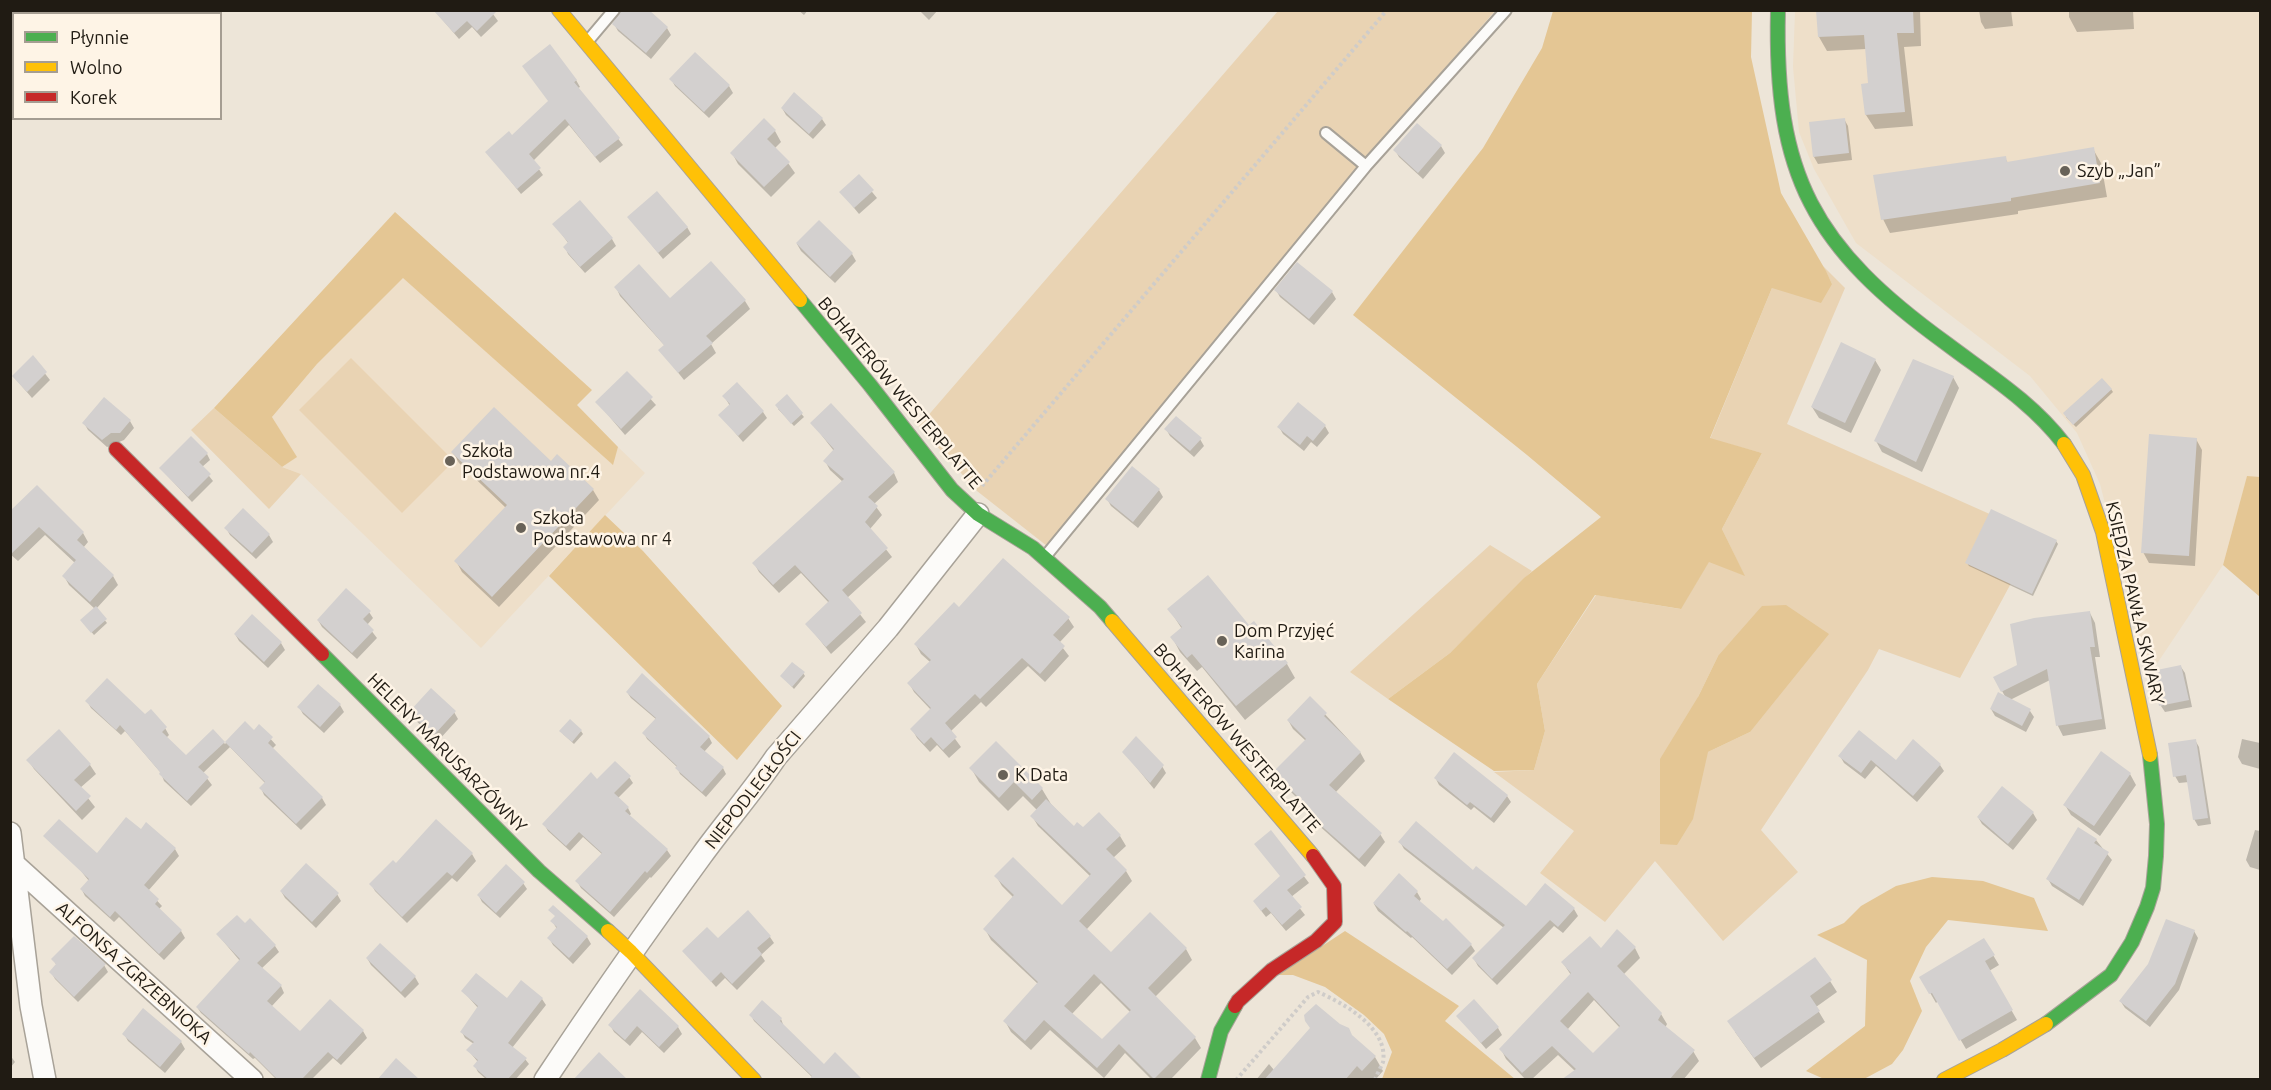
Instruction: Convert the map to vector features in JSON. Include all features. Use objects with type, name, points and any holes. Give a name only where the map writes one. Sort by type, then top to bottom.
[{"type":"street","name":"BOHATERÓW WESTERPLATTE","points":[[559,10],[870,385],[952,489],[978,514],[1033,548],[1100,607],[1303,842],[1334,886],[1335,922],[1316,941],[1272,970],[1238,1001],[1221,1031],[1208,1080]]},
{"type":"street","name":"KSIĘDZA PAWŁA SKWARY","points":[[1778,10],[1778,78],[1781,115],[1787,145],[1807,199],[1825,229],[1843,254],[1887,297],[2031,407],[2052,428],[2082,474],[2104,536],[2149,745],[2156,805],[2157,850],[2153,890],[2148,907],[2114,972],[2073,1008],[1972,1067],[1944,1080]]},
{"type":"street","name":"HELENY MARUSARZÓWNY","points":[[116,449],[539,871],[631,952],[754,1080]]},
{"type":"street","name":"NIEPODLEGŁOŚCI","points":[[545,1080],[631,952],[776,757],[888,628],[978,514]]},
{"type":"street","points":[[10,833],[16,866],[31,1006],[45,1080]]},
{"type":"street","name":"ALFONSA ZGRZEBNIOKA","points":[[16,866],[252,1080]]},
{"type":"lane","points":[[586,43],[614,10]]},
{"type":"lane","points":[[1044,558],[1366,166],[1506,10]]},
{"type":"lane","points":[[1326,133],[1366,166]]},
{"type":"path","points":[[977,491],[1387,10]]},
{"type":"path","points":[[1236,1080],[1308,998],[1318,992],[1340,1002],[1364,1019],[1382,1043],[1383,1061],[1375,1080]]},
{"type":"shaded area","points":[[1278,11],[1495,11],[1362,163],[1047,546],[977,491],[919,426]]},
{"type":"shaded area","points":[[1553,11],[1752,11],[1751,57],[1781,193],[1832,284],[1821,303],[1772,288],[1710,438],[1762,453],[1722,529],[1745,576],[1709,562],[1681,609],[1595,595],[1537,684],[1545,731],[1534,770],[1494,771],[1388,699],[1450,653],[1524,578],[1601,517],[1353,315],[1483,148],[1542,48]]},
{"type":"shaded area","points":[[1795,11],[2260,11],[2260,477],[2247,477],[2223,565],[2152,671],[2138,632],[2100,484],[2077,433],[2030,376],[1856,243],[1814,169],[1799,132],[1793,67]]},
{"type":"shaded area","points":[[395,212],[592,390],[577,405],[618,447],[613,465],[403,278],[317,364],[272,417],[297,457],[282,467],[214,408]]},
{"type":"shaded area","points":[[1823,266],[1845,288],[1787,424],[2037,535],[1960,678],[1879,649],[1868,670],[1761,830],[1798,872],[1723,941],[1655,861],[1605,922],[1540,873],[1574,831],[1494,772],[1534,770],[1545,731],[1537,684],[1596,595],[1680,609],[1709,561],[1744,575],[1722,529],[1762,453],[1710,439],[1772,288],[1832,284]],"holes":[[[1718,656],[1750,732],[1708,752],[1698,697]]]},
{"type":"shaded area","name":"Szkoła Podstawowa nr.4","points":[[403,277],[612,464],[618,447],[645,473],[481,648],[301,474],[282,467],[296,457],[272,417],[317,364]]},
{"type":"shaded area","points":[[351,358],[454,461],[402,513],[299,410]]},
{"type":"shaded area","points":[[214,408],[282,467],[301,474],[269,509],[191,430]]},
{"type":"shaded area","points":[[2247,476],[2260,477],[2260,597],[2223,565]]},
{"type":"shaded area","points":[[605,515],[643,551],[782,706],[737,760],[549,576]]},
{"type":"shaded area","points":[[1490,545],[1532,571],[1450,653],[1388,699],[1350,672]]},
{"type":"shaded area","points":[[1786,605],[1829,634],[1750,732],[1708,752],[1693,819],[1677,845],[1660,844],[1660,759],[1698,697],[1718,656],[1762,606]]},
{"type":"shaded area","points":[[1932,877],[1983,881],[2034,898],[2048,931],[1948,920],[1926,947],[1910,981],[1922,1011],[1903,1050],[1892,1064],[1864,1079],[1824,1079],[1806,1071],[1865,1026],[1867,960],[1817,935],[1844,923],[1861,906],[1896,886]]},
{"type":"shaded area","points":[[1345,931],[1459,1006],[1445,1021],[1515,1079],[1382,1079],[1392,1052],[1384,1034],[1364,1015],[1325,987],[1293,975],[1278,975]]},
{"type":"building","points":[[433,10],[498,10],[477,31],[467,21],[454,33]]},
{"type":"building","points":[[621,10],[649,10],[668,27],[646,53],[612,24]]},
{"type":"building","points":[[1816,10],[1913,10],[1914,33],[1897,33],[1905,112],[1865,115],[1861,84],[1868,83],[1864,35],[1818,37]]},
{"type":"building","points":[[550,44],[577,80],[574,82],[620,138],[595,157],[565,119],[529,154],[541,168],[517,189],[485,152],[509,131],[512,135],[548,101],[522,66]]},
{"type":"building","points":[[695,52],[730,85],[704,112],[669,79]]},
{"type":"building","points":[[794,92],[823,118],[809,134],[781,108]]},
{"type":"building","points":[[764,118],[776,130],[767,139],[790,162],[764,187],[730,153]]},
{"type":"building","points":[[1845,118],[1849,153],[1813,157],[1809,122]]},
{"type":"building","points":[[1417,123],[1442,145],[1418,173],[1393,150]]},
{"type":"building","points":[[2094,147],[2100,183],[2011,198],[2011,201],[1881,220],[1873,175],[2006,156],[2007,162]]},
{"type":"building","points":[[859,174],[874,190],[854,208],[839,192]]},
{"type":"building","points":[[657,191],[688,227],[658,253],[627,217]]},
{"type":"building","points":[[580,200],[613,238],[580,267],[563,247],[568,242],[552,224]]},
{"type":"building","points":[[819,220],[853,253],[830,277],[796,243]]},
{"type":"building","points":[[711,261],[746,300],[706,336],[713,343],[678,373],[658,350],[664,345],[614,287],[639,264],[670,298]]},
{"type":"building","points":[[1297,262],[1333,291],[1309,319],[1274,290]]},
{"type":"building","points":[[1841,342],[1876,359],[1845,423],[1811,407]]},
{"type":"building","points":[[33,355],[47,372],[27,392],[12,376]]},
{"type":"building","points":[[1913,359],[1954,376],[1916,462],[1874,441]]},
{"type":"building","points":[[627,371],[653,397],[621,429],[595,402]]},
{"type":"building","points":[[2102,378],[2112,389],[2073,425],[2063,413]]},
{"type":"building","points":[[737,382],[764,411],[738,436],[718,415],[730,404],[722,396]]},
{"type":"building","points":[[787,394],[803,413],[791,424],[775,405]]},
{"type":"building","points":[[104,397],[131,420],[120,433],[111,433],[102,440],[82,423]]},
{"type":"building","points":[[1298,402],[1326,425],[1313,441],[1307,436],[1300,445],[1277,427]]},
{"type":"building","points":[[831,403],[895,472],[868,497],[878,506],[865,522],[888,548],[842,590],[862,613],[826,647],[805,624],[829,601],[795,565],[773,585],[752,563],[844,479],[823,461],[834,449],[810,423]]},
{"type":"building","name":"Szkoła Podstawowa nr 4","points":[[494,407],[551,461],[557,454],[594,489],[492,597],[454,561],[507,505],[451,452]]},
{"type":"building","points":[[1176,416],[1202,438],[1190,451],[1164,429]]},
{"type":"building","points":[[2149,434],[2197,438],[2189,556],[2141,553]]},
{"type":"building","points":[[191,436],[208,453],[199,462],[211,474],[188,497],[159,468]]},
{"type":"building","points":[[1132,466],[1160,489],[1133,522],[1105,499]]},
{"type":"building","points":[[37,485],[84,532],[77,540],[114,575],[90,602],[62,576],[76,560],[39,527],[10,555],[10,511]]},
{"type":"building","points":[[243,508],[270,534],[252,553],[224,528]]},
{"type":"building","points":[[1991,509],[2057,540],[2032,594],[1965,563]]},
{"type":"building","points":[[1003,558],[1070,617],[1053,635],[1065,646],[1040,674],[1022,658],[980,699],[975,694],[945,723],[957,737],[943,750],[931,737],[924,744],[910,729],[931,708],[907,683],[931,660],[914,644],[954,602],[959,607]]},
{"type":"building","name":"Dom Przyjęć Karina","points":[[1208,575],[1249,625],[1254,621],[1288,663],[1236,706],[1192,654],[1187,658],[1170,637],[1182,627],[1167,609]]},
{"type":"building","points":[[346,588],[371,611],[363,619],[374,630],[352,653],[317,620]]},
{"type":"building","points":[[96,606],[107,619],[91,633],[80,620]]},
{"type":"building","points":[[2090,611],[2095,647],[2090,647],[2102,719],[2056,726],[2047,669],[2001,692],[1993,677],[2017,665],[2010,624],[2034,618]]},
{"type":"building","points":[[252,614],[282,642],[264,662],[234,634]]},
{"type":"building","points":[[792,662],[805,672],[792,687],[780,676]]},
{"type":"building","points":[[2181,665],[2189,700],[2159,706],[2152,671]]},
{"type":"building","points":[[642,673],[710,736],[700,747],[724,767],[702,792],[675,768],[677,766],[642,733],[656,718],[626,692]]},
{"type":"building","points":[[107,678],[145,714],[151,709],[167,727],[162,732],[186,755],[213,729],[225,742],[198,767],[209,777],[187,801],[159,774],[160,772],[120,725],[116,730],[85,701]]},
{"type":"building","points":[[318,684],[341,704],[320,727],[297,707]]},
{"type":"building","points":[[431,688],[456,711],[434,735],[409,712]]},
{"type":"building","points":[[1998,692],[2031,709],[2022,726],[1990,709]]},
{"type":"building","points":[[1310,696],[1327,713],[1324,716],[1361,752],[1329,785],[1382,833],[1359,859],[1308,814],[1311,810],[1273,772],[1306,739],[1287,720]]},
{"type":"building","points":[[570,719],[582,730],[572,742],[559,731]]},
{"type":"building","points":[[245,721],[254,730],[259,724],[273,737],[268,743],[323,797],[296,824],[259,788],[265,782],[225,742]]},
{"type":"building","points":[[59,729],[91,764],[74,780],[91,796],[76,811],[26,760]]},
{"type":"building","points":[[1859,730],[1896,760],[1913,739],[1941,764],[1913,796],[1871,760],[1861,773],[1838,756]]},
{"type":"building","points":[[1136,736],[1164,765],[1150,783],[1122,752]]},
{"type":"building","points":[[2196,739],[2208,818],[2193,820],[2186,775],[2173,777],[2168,743]]},
{"type":"building","name":"K Data","points":[[996,741],[1043,788],[1032,800],[1014,782],[999,798],[969,768]]},
{"type":"building","points":[[2101,751],[2131,773],[2094,826],[2063,805]]},
{"type":"building","points":[[1454,752],[1508,795],[1491,818],[1470,802],[1467,805],[1434,778]]},
{"type":"building","points":[[615,761],[631,776],[614,793],[629,807],[625,811],[668,849],[647,873],[645,871],[610,912],[575,881],[602,853],[579,832],[566,846],[542,824],[591,772],[597,779]]},
{"type":"building","points":[[2002,786],[2034,812],[2008,844],[1977,817]]},
{"type":"building","points":[[1046,799],[1074,826],[1077,822],[1083,827],[1099,812],[1121,835],[1106,849],[1127,870],[1079,921],[1111,952],[1150,912],[1187,948],[1148,988],[1196,1037],[1154,1079],[1119,1044],[1097,1068],[1044,1020],[1025,1041],[1003,1021],[1038,982],[983,929],[1014,895],[994,876],[1013,857],[1062,905],[1091,874],[1030,816]],"holes":[[[1094,974],[1131,1010],[1102,1039],[1064,1006]]]},
{"type":"building","points":[[126,817],[141,829],[146,822],[176,848],[144,885],[159,899],[155,904],[182,930],[159,954],[115,911],[110,917],[80,889],[89,879],[43,836],[59,819],[97,853]]},
{"type":"building","points":[[436,819],[473,853],[452,876],[447,872],[402,917],[369,884],[393,860],[396,863]]},
{"type":"building","points":[[1416,821],[1473,870],[1476,866],[1526,906],[1545,883],[1575,908],[1558,927],[1550,920],[1492,979],[1472,958],[1505,925],[1398,842]]},
{"type":"building","points":[[2078,827],[2097,839],[2094,843],[2109,852],[2079,900],[2046,879]]},
{"type":"building","points":[[1271,830],[1306,875],[1287,890],[1302,907],[1282,925],[1266,907],[1261,911],[1253,901],[1280,876],[1254,844]]},
{"type":"building","points":[[306,863],[339,893],[312,922],[280,891]]},
{"type":"building","points":[[506,864],[525,882],[496,913],[477,895]]},
{"type":"building","points":[[1399,873],[1418,891],[1414,896],[1443,921],[1446,918],[1472,944],[1447,969],[1373,903]]},
{"type":"building","points":[[553,905],[588,936],[569,958],[547,938],[557,927],[550,921],[555,916],[548,910]]},
{"type":"building","points":[[748,910],[771,936],[757,948],[762,954],[732,984],[721,972],[711,982],[682,951],[707,927],[718,938]]},
{"type":"building","points":[[237,915],[245,923],[250,918],[276,945],[257,963],[282,985],[267,1001],[300,1031],[330,999],[364,1030],[337,1060],[328,1052],[301,1080],[278,1080],[250,1052],[249,1054],[196,1007],[240,959],[216,934]]},
{"type":"building","points":[[2166,919],[2195,930],[2175,984],[2146,1021],[2119,1001],[2148,964]]},
{"type":"building","points":[[1617,929],[1636,947],[1617,966],[1662,1013],[1658,1020],[1695,1050],[1669,1080],[1561,1080],[1576,1069],[1552,1046],[1522,1073],[1499,1049],[1571,973],[1561,962],[1590,936],[1601,948]],"holes":[[[1588,992],[1620,1026],[1593,1053],[1560,1021]]]},
{"type":"building","points":[[74,936],[106,964],[74,997],[49,972],[56,964],[51,959]]},
{"type":"building","points":[[1984,938],[1995,955],[1985,961],[2013,1010],[1959,1041],[1932,993],[1929,994],[1919,977]]},
{"type":"building","points":[[380,943],[416,976],[401,992],[366,958]]},
{"type":"building","points":[[1815,957],[1832,980],[1810,996],[1820,1011],[1754,1058],[1727,1021]]},
{"type":"building","points":[[476,973],[507,998],[521,980],[543,998],[508,1043],[527,1058],[507,1080],[489,1080],[473,1066],[478,1060],[466,1050],[474,1042],[460,1032],[478,1006],[461,991]]},
{"type":"building","points":[[640,989],[679,1026],[659,1047],[637,1026],[625,1040],[608,1025]]},
{"type":"building","points":[[1474,999],[1499,1027],[1481,1043],[1456,1016]]},
{"type":"building","points":[[762,1000],[782,1018],[780,1021],[824,1064],[835,1052],[863,1080],[809,1080],[812,1076],[749,1015]]},
{"type":"building","points":[[1316,1004],[1340,1024],[1349,1028],[1352,1035],[1376,1056],[1362,1071],[1357,1066],[1345,1080],[1264,1080],[1310,1028],[1304,1015]]},
{"type":"building","points":[[143,1008],[182,1041],[160,1067],[122,1034]]},
{"type":"building","points":[[599,1052],[628,1080],[573,1080]]},
{"type":"building","points":[[396,1058],[420,1080],[377,1080]]},
{"type":"traffic: fast","points":[[1778,10],[1779,68],[1784,119],[1794,163],[1811,203],[1834,239],[1864,274],[1901,309],[2024,402],[2064,444]]},
{"type":"traffic: fast","points":[[800,300],[952,490],[978,514],[1033,548],[1100,607],[1112,621]]},
{"type":"traffic: fast","points":[[322,654],[539,871],[608,931]]},
{"type":"traffic: fast","points":[[2046,1024],[2111,975],[2132,942],[2147,907],[2153,888],[2157,824],[2150,755]]},
{"type":"traffic: fast","points":[[1208,1080],[1221,1031],[1235,1006]]},
{"type":"traffic: slow","points":[[559,10],[800,300]]},
{"type":"traffic: slow","points":[[2064,444],[2083,475],[2103,532],[2150,755]]},
{"type":"traffic: slow","points":[[1112,621],[1313,856]]},
{"type":"traffic: slow","points":[[608,931],[754,1080]]},
{"type":"traffic: slow","points":[[1944,1080],[2046,1024]]},
{"type":"traffic: jam","points":[[116,449],[322,654]]},
{"type":"traffic: jam","points":[[1235,1006],[1272,970],[1316,941],[1335,922],[1334,886],[1313,856]]},
{"type":"place","name":"Szyb „Jan”","points":[[2065,171]]},
{"type":"place","name":"Szkoła Podstawowa nr.4","points":[[450,461]]},
{"type":"place","name":"Szkoła Podstawowa nr 4","points":[[521,528]]},
{"type":"place","name":"Dom Przyjęć Karina","points":[[1222,641]]},
{"type":"place","name":"K Data","points":[[1003,775]]}]
